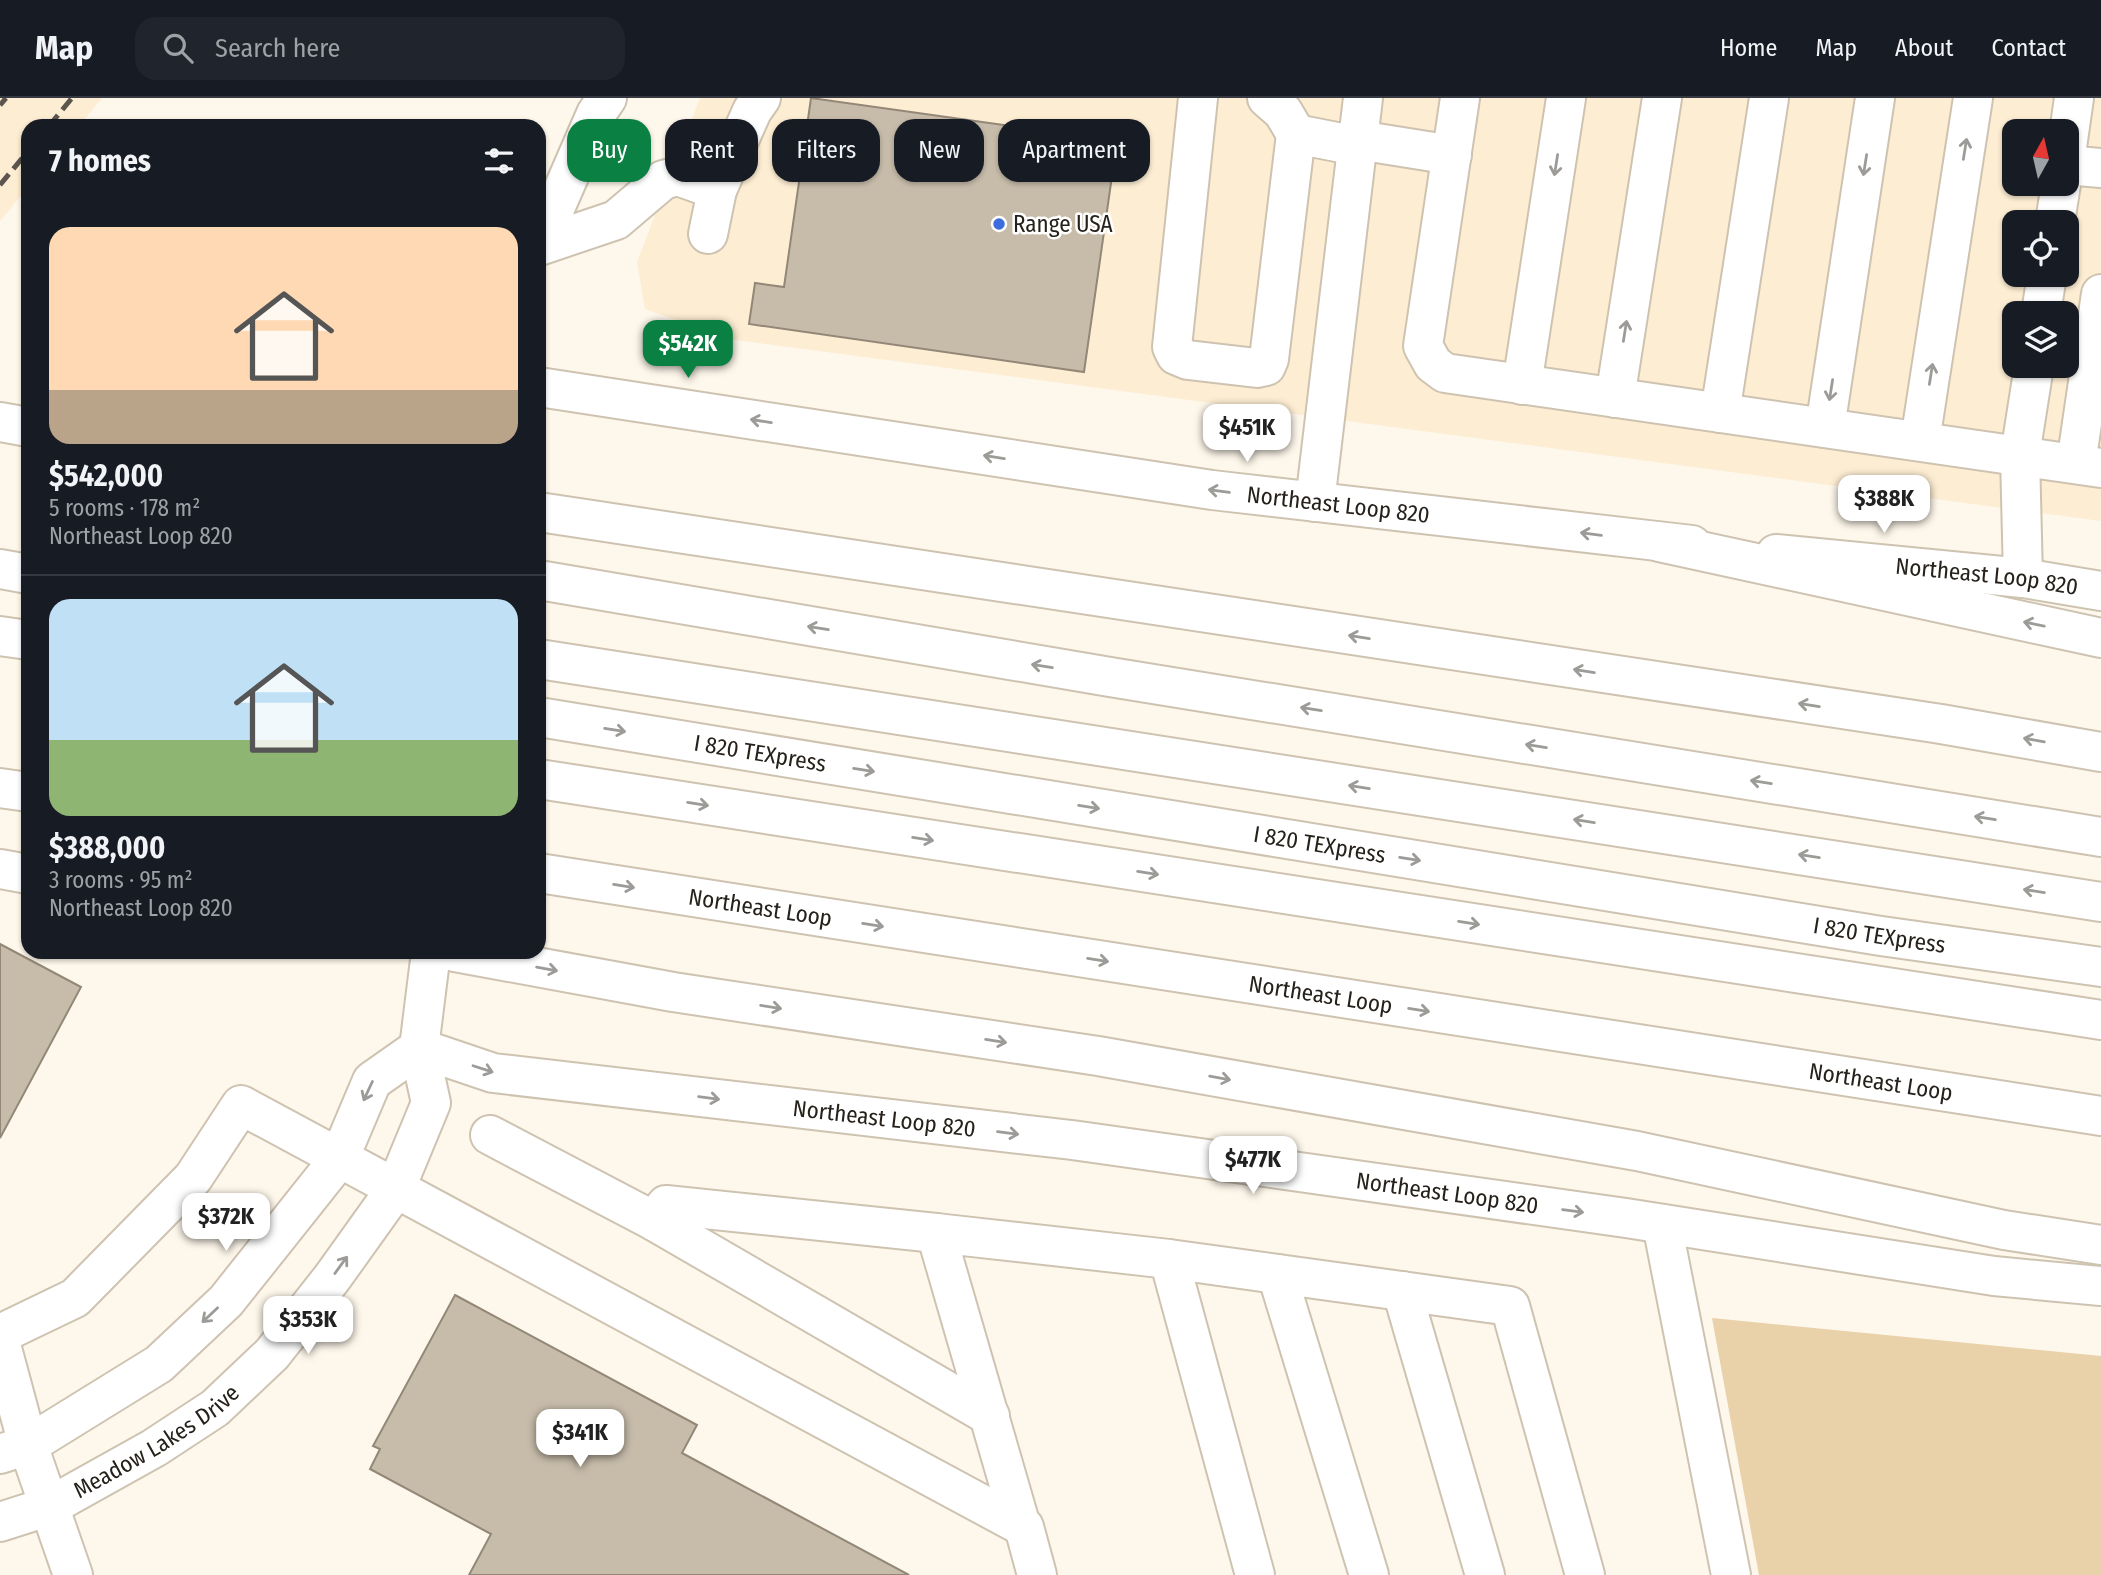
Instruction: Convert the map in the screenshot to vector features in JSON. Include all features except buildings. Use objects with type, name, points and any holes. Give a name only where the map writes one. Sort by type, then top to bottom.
[{"type":"main road","points":[[546,230],[596,114],[607,98]]},
{"type":"main road","points":[[708,234],[717,190],[752,111],[761,98]]},
{"type":"main road","points":[[1198,98],[1172,347],[1176,355],[1188,360],[1257,368],[1266,366],[1269,359],[1296,134],[1283,112],[1267,98]]},
{"type":"main road","points":[[1315,502],[1363,98]]},
{"type":"main road","points":[[1460,98],[1423,346],[1433,364],[1445,373],[2089,466],[2101,294]]},
{"type":"main road","points":[[1522,385],[1566,98]]},
{"type":"main road","points":[[1615,398],[1662,98]]},
{"type":"main road","points":[[1720,413],[1769,98]]},
{"type":"main road","points":[[1825,428],[1875,98]]},
{"type":"main road","points":[[1920,441],[1973,98]]},
{"type":"main road","points":[[2071,119],[2074,98]]},
{"type":"main road","points":[[1296,134],[1452,155]]},
{"type":"main road","points":[[2079,166],[2101,168]]},
{"type":"main road","points":[[546,244],[617,220],[663,180],[678,176],[717,190]]},
{"type":"main road","points":[[2023,579],[2020,455],[2032,378]]},
{"type":"main road","name":"Northeast Loop 820","points":[[546,388],[1199,488],[1659,542],[2023,579],[2101,591]]},
{"type":"main road","points":[[0,422],[21,426]]},
{"type":"main road","points":[[546,513],[1941,724],[2101,752]]},
{"type":"main road","points":[[1659,542],[2101,638]]},
{"type":"main road","points":[[0,569],[21,573]]},
{"type":"main road","points":[[546,581],[2101,837]]},
{"type":"main road","points":[[0,636],[21,639]]},
{"type":"main road","points":[[546,660],[2101,902]]},
{"type":"main road","name":"I 820 TEXpress","points":[[546,719],[1853,931],[2101,967]]},
{"type":"main road","points":[[546,780],[2101,1020]]},
{"type":"main road","points":[[0,788],[21,791]]},
{"type":"main road","points":[[0,869],[21,873]]},
{"type":"main road","name":"Northeast Loop","points":[[546,874],[2101,1116]]},
{"type":"main road","name":"Meadow Lakes Drive","points":[[0,1522],[50,1506],[154,1448],[215,1408],[272,1354],[332,1278],[395,1190],[431,1102],[419,1048],[430,959]]},
{"type":"main road","points":[[493,959],[673,992],[1098,1056],[1610,1146],[2004,1230],[2101,1245]]},
{"type":"main road","points":[[14,1449],[159,1364],[226,1301],[339,1159],[372,1081],[419,1048]]},
{"type":"main road","name":"Northeast Loop 820","points":[[419,1048],[493,1073],[1072,1140],[1662,1224],[1994,1276],[2101,1286]]},
{"type":"main road","points":[[0,1334],[75,1298],[193,1178],[241,1105],[1024,1527],[1037,1575]]},
{"type":"main road","points":[[490,1135],[654,1221],[990,1416]]},
{"type":"main road","points":[[654,1221],[666,1205],[1169,1259],[1510,1306],[1585,1575]]},
{"type":"main road","points":[[1662,1224],[1731,1575]]},
{"type":"main road","points":[[936,1233],[1021,1526]]},
{"type":"main road","points":[[1169,1259],[1255,1575]]},
{"type":"main road","points":[[1277,1274],[1369,1575]]},
{"type":"main road","points":[[1402,1291],[1485,1575]]},
{"type":"main road","points":[[0,1341],[14,1449],[50,1506],[73,1575]]},
{"type":"shaded area","points":[[0,98],[102,98],[85,119],[21,119],[21,196],[0,221]]},
{"type":"shaded area","points":[[700,98],[2101,98],[2101,521],[729,339],[645,309],[637,262],[668,182],[758,182],[758,119],[692,119]]},
{"type":"shaded area","points":[[1712,1318],[2101,1356],[2101,1575],[1759,1575]]},
{"type":"railway","points":[[0,105],[6,98]]},
{"type":"railway","points":[[55,119],[72,98]]},
{"type":"railway","points":[[0,185],[21,160]]},
{"type":"place","name":"Range USA","points":[[999,224]]}]
